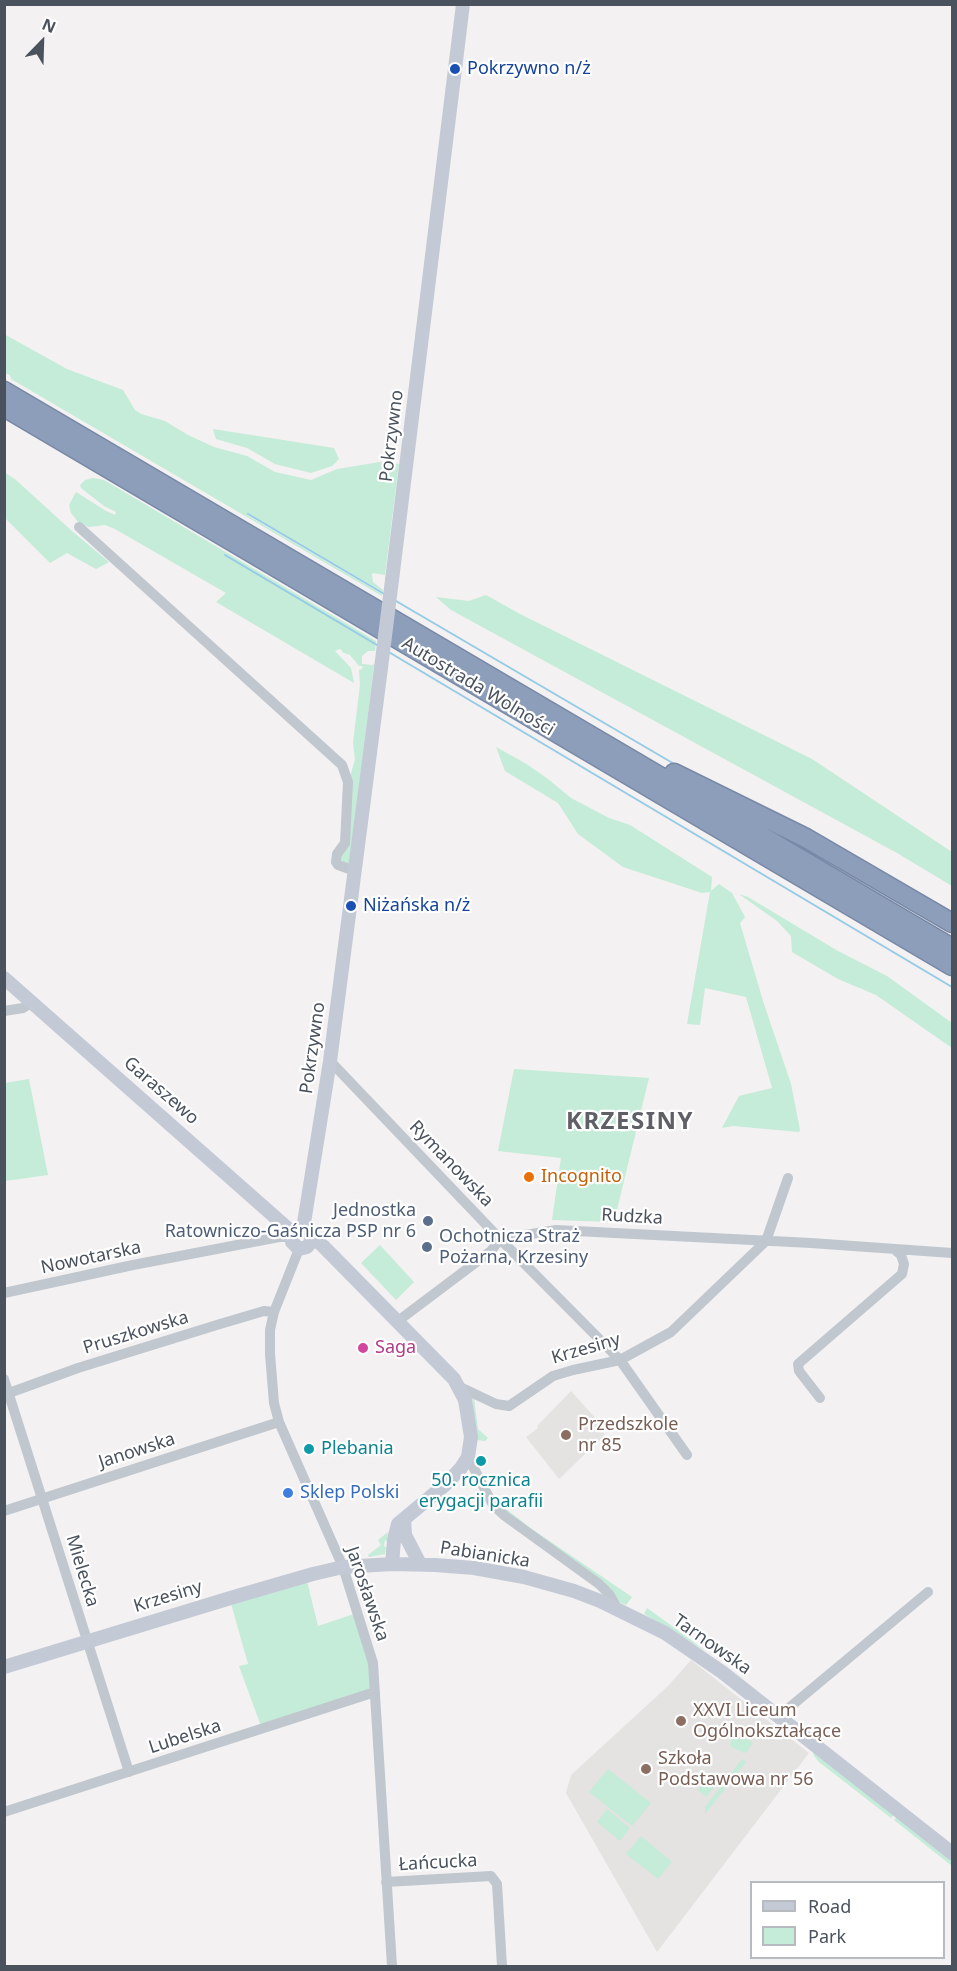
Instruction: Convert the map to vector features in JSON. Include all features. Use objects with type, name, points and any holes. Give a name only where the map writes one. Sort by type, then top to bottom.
[{"type":"highway","name":"Autostrada Wolności","points":[[4,391],[952,948]]},
{"type":"highway","name":"Autostrada Wolności","points":[[4,407],[952,966]]},
{"type":"highway","points":[[579,730],[647,759],[798,834],[952,923]]},
{"type":"highway","points":[[903,937],[952,975]]},
{"type":"street","name":"Pokrzywno","points":[[300,1237],[330,1061],[463,4]]},
{"type":"street","points":[[79,527],[342,765],[348,782],[345,843],[337,854],[336,862],[338,865],[355,871]]},
{"type":"street","name":"Garaszewo","points":[[4,978],[300,1237],[323,1246],[398,1321],[460,1387],[470,1424],[468,1457]]},
{"type":"street","points":[[4,1011],[23,1008],[32,1002]]},
{"type":"street","name":"Rymanowska","points":[[330,1061],[500,1239],[620,1360],[687,1455]]},
{"type":"street","points":[[766,1241],[788,1178]]},
{"type":"street","name":"Rudzka","points":[[500,1239],[556,1230],[952,1253]]},
{"type":"street","name":"Nowotarska","points":[[4,1293],[279,1237],[300,1237]]},
{"type":"street","name":"Jarosławska","points":[[300,1237],[270,1330],[274,1403],[279,1422],[343,1568],[373,1663],[392,1966]]},
{"type":"street","points":[[398,1321],[490,1251],[500,1239]]},
{"type":"street","name":"Krzesiny","points":[[460,1387],[496,1404],[509,1406],[553,1376],[620,1360],[670,1332],[766,1241]]},
{"type":"street","points":[[820,1398],[799,1371],[798,1364],[902,1274],[904,1264],[901,1255],[894,1249]]},
{"type":"street","name":"Pruszkowska","points":[[9,1393],[78,1368],[210,1327],[264,1311],[274,1312]]},
{"type":"street","name":"Mielecka","points":[[4,1379],[129,1772]]},
{"type":"street","name":"Janowska","points":[[4,1511],[279,1422]]},
{"type":"street","points":[[392,1564],[396,1529],[404,1519],[446,1484],[468,1457]]},
{"type":"street","name":"Tarnowska","points":[[468,1457],[493,1505],[599,1584],[609,1594],[617,1608],[658,1629],[705,1660],[952,1853]]},
{"type":"street","points":[[404,1519],[405,1535],[420,1564]]},
{"type":"street","name":"Pabianicka","points":[[343,1568],[392,1564],[474,1568],[524,1577],[617,1608]]},
{"type":"street","name":"Krzesiny","points":[[4,1667],[313,1574],[343,1568]]},
{"type":"street","points":[[778,1717],[928,1592]]},
{"type":"street","name":"Lubelska","points":[[4,1812],[375,1692]]},
{"type":"street","name":"Łańcucka","points":[[386,1882],[491,1876],[497,1884],[502,1966]]},
{"type":"shaded area","name":"Przedszkole nr 85","points":[[571,1391],[599,1422],[605,1435],[559,1479],[526,1437],[538,1428],[537,1426]]},
{"type":"shaded area","points":[[691,1660],[809,1753],[657,1952],[566,1793],[571,1775],[668,1686]]},
{"type":"green space","points":[[4,334],[67,369],[123,390],[135,410],[141,414],[165,421],[214,447],[247,456],[275,472],[311,480],[337,469],[380,462],[399,464],[385,575],[372,574],[373,582],[383,592],[247,515],[382,596],[11,379],[10,375],[5,373]]},
{"type":"green space","points":[[213,429],[334,448],[339,459],[332,466],[311,473],[275,464],[247,448],[216,439]]},
{"type":"green space","points":[[4,472],[109,562],[96,569],[67,553],[50,563],[5,518]]},
{"type":"green space","points":[[93,478],[104,480],[376,641],[375,651],[368,651],[362,656],[362,664],[374,664],[374,666],[349,864],[341,862],[350,777],[355,759],[353,743],[360,685],[359,670],[363,666],[359,666],[350,655],[342,650],[335,651],[351,668],[354,683],[216,602],[226,593],[115,529],[105,525],[89,527],[79,523],[71,513],[69,505],[76,492],[106,511],[115,515],[116,512],[104,506],[81,488],[80,485],[85,480]]},
{"type":"green space","points":[[486,595],[812,759],[952,852],[952,886],[897,853],[451,610],[436,597],[469,601]]},
{"type":"green space","points":[[496,747],[525,763],[571,798],[609,818],[630,825],[712,877],[711,891],[719,884],[732,893],[745,917],[740,923],[791,1084],[799,1132],[733,1126],[722,1128],[739,1096],[772,1088],[746,997],[705,988],[700,1025],[687,1024],[710,892],[702,893],[623,867],[578,834],[558,803],[505,771]]},
{"type":"green space","points":[[739,894],[748,897],[838,951],[887,976],[952,1023],[952,1048],[876,995],[838,979],[792,952],[791,936],[777,921]]},
{"type":"green space","points":[[514,1069],[649,1078],[614,1222],[552,1220],[561,1158],[498,1151]]},
{"type":"green space","points":[[29,1079],[48,1175],[5,1181],[5,1083]]},
{"type":"green space","points":[[380,1245],[414,1282],[396,1300],[361,1263]]},
{"type":"green space","points":[[474,1398],[478,1429],[488,1438],[485,1441],[476,1440],[472,1399]]},
{"type":"green space","points":[[498,1503],[632,1597],[626,1605],[619,1602],[498,1506]]},
{"type":"green space","points":[[388,1532],[384,1546],[386,1547],[385,1554],[369,1557],[368,1555],[381,1545],[378,1540]]},
{"type":"green space","points":[[306,1577],[318,1626],[354,1614],[370,1663],[373,1691],[261,1726],[239,1666],[248,1664],[230,1600]]},
{"type":"green space","points":[[647,1608],[672,1626],[707,1652],[644,1614]]},
{"type":"green space","points":[[735,1731],[753,1743],[746,1753],[730,1745]]},
{"type":"green space","points":[[813,1751],[895,1813],[891,1818],[819,1762]]},
{"type":"green space","points":[[742,1759],[746,1762],[705,1814],[705,1807]]},
{"type":"green space","points":[[608,1769],[651,1803],[632,1826],[589,1792]]},
{"type":"green space","points":[[712,1772],[721,1779],[706,1797],[698,1790]]},
{"type":"green space","points":[[607,1809],[630,1828],[620,1841],[597,1822]]},
{"type":"green space","points":[[899,1815],[952,1857],[952,1866],[894,1820]]},
{"type":"green space","points":[[641,1836],[672,1862],[658,1879],[626,1854]]},
{"type":"waterway","points":[[248,514],[386,595]]},
{"type":"waterway","points":[[225,555],[377,645]]},
{"type":"waterway","points":[[396,601],[676,765]]},
{"type":"waterway","points":[[387,651],[952,987]]},
{"type":"place","name":"Pokrzywno n/ż","points":[[455,69]]},
{"type":"place","name":"Niżańska n/ż","points":[[351,906]]},
{"type":"place","name":"Incognito","points":[[529,1177]]},
{"type":"place","name":"Jednostka Ratowniczo-Gaśnicza PSP nr 6","points":[[428,1221]]},
{"type":"place","name":"Ochotnicza Straż Pożarna, Krzesiny","points":[[427,1247]]},
{"type":"place","name":"Saga","points":[[363,1348]]},
{"type":"place","name":"Przedszkole nr 85","points":[[566,1435]]},
{"type":"place","name":"Plebania","points":[[309,1449]]},
{"type":"place","name":"50. rocznica erygacji parafii","points":[[481,1461]]},
{"type":"place","name":"Sklep Polski","points":[[288,1493]]},
{"type":"place","name":"XXVI Liceum Ogólnokształcące","points":[[681,1721]]},
{"type":"place","name":"Szkoła Podstawowa nr 56","points":[[646,1769]]},
{"type":"district","name":"KRZESINY","points":[[630,1122]]}]
